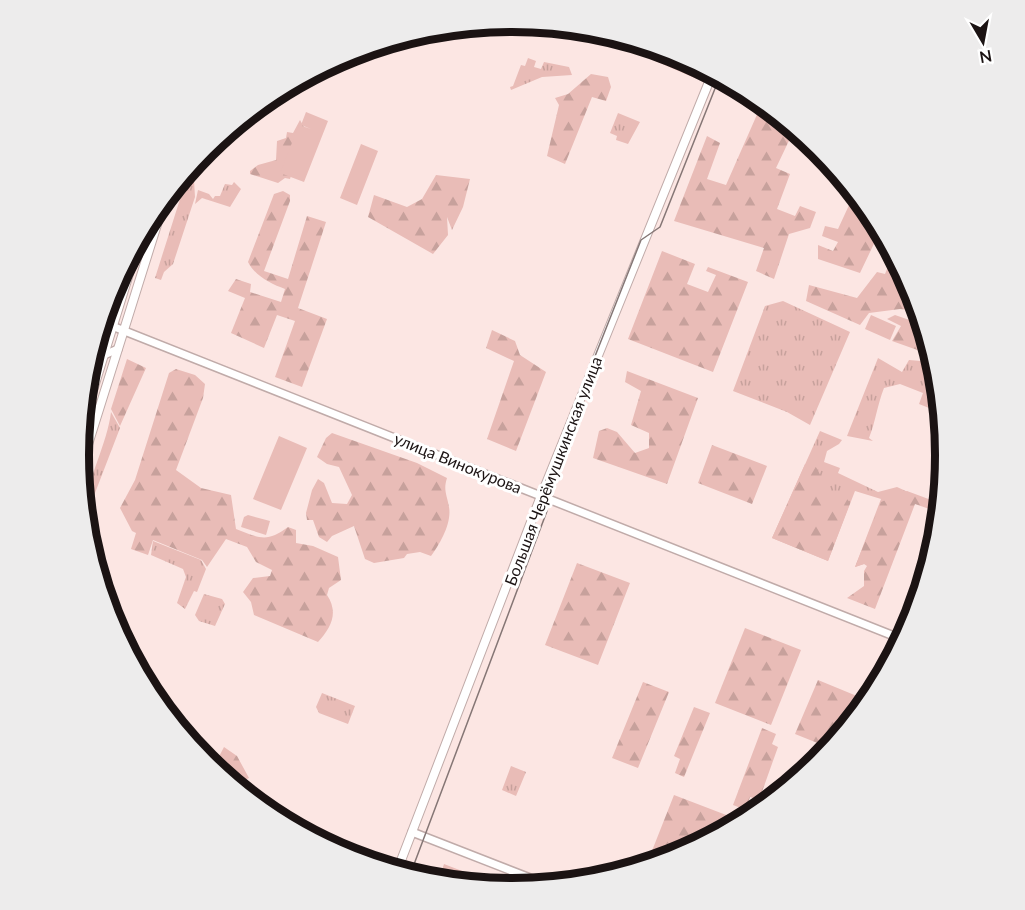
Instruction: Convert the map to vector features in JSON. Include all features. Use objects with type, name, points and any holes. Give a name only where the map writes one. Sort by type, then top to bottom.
[{"type":"main road","name":"Большая Черёмушкинская улица","points":[[400,863],[541,496],[710,80]]},
{"type":"main road","points":[[90,440],[157,226]]},
{"type":"main road","points":[[95,386],[126,283]]},
{"type":"street","name":"улица Винокурова","points":[[112,326],[895,636]]},
{"type":"street","points":[[100,357],[118,349]]},
{"type":"street","points":[[412,832],[530,878]]},
{"type":"green space","points":[[630,50],[649,54],[699,75],[697,79]]},
{"type":"green space","points":[[528,58],[536,61],[534,67],[541,69],[544,62],[569,67],[572,75],[542,77],[511,90],[510,87],[513,86],[521,65],[525,66]]},
{"type":"green space","points":[[591,74],[608,77],[611,87],[606,101],[592,97],[565,164],[547,156],[559,105],[555,98],[568,94]]},
{"type":"green space","points":[[759,111],[791,136],[776,168],[790,174],[777,209],[795,216],[800,206],[816,212],[810,228],[789,234],[774,279],[756,271],[764,248],[674,221],[707,136],[720,143],[707,179],[726,185]]},
{"type":"green space","points":[[306,112],[328,121],[304,182],[280,173],[299,125],[311,129],[301,125]]},
{"type":"green space","points":[[618,113],[640,122],[628,144],[616,140],[617,136],[610,133]]},
{"type":"green space","points":[[300,120],[305,129],[290,179],[285,178],[278,183],[250,174],[250,171],[258,165],[276,160],[277,141],[286,138],[287,132],[293,133]]},
{"type":"green space","points":[[361,144],[378,151],[357,205],[340,198]]},
{"type":"green space","points":[[436,175],[470,179],[463,207],[452,230],[447,217],[448,235],[433,254],[368,217],[374,195],[407,207],[422,199]]},
{"type":"green space","points":[[192,179],[194,180],[195,197],[173,264],[164,272],[161,280],[155,278],[183,190]]},
{"type":"green space","points":[[234,182],[241,189],[230,207],[202,198],[195,204],[198,190],[209,194],[213,199],[215,196],[220,196],[225,184],[232,185]]},
{"type":"green space","points":[[283,191],[290,195],[290,201],[264,271],[288,279],[307,216],[326,222],[298,308],[327,319],[302,387],[275,377],[295,321],[277,315],[264,348],[231,333],[245,298],[228,291],[236,279],[251,284],[250,292],[281,302],[285,289],[264,279],[248,262],[274,194]]},
{"type":"green space","points":[[850,203],[865,220],[876,239],[860,273],[818,259],[818,245],[833,251],[838,242],[822,236],[825,226],[838,229]]},
{"type":"green space","points":[[662,251],[695,264],[687,284],[708,292],[716,275],[706,271],[708,267],[748,282],[713,372],[628,339]]},
{"type":"green space","points":[[889,263],[911,310],[869,313],[860,325],[806,301],[809,285],[857,298],[877,272],[885,274]]},
{"type":"green space","points":[[783,301],[850,332],[810,425],[787,412],[733,391],[765,306]]},
{"type":"green space","points":[[871,315],[896,326],[890,340],[865,329]]},
{"type":"green space","points":[[895,315],[915,322],[923,352],[892,341],[901,326],[887,319]]},
{"type":"green space","points":[[492,330],[515,341],[520,355],[546,372],[516,451],[487,439],[514,361],[486,348]]},
{"type":"green space","points":[[878,358],[902,372],[909,360],[926,361],[933,410],[919,404],[923,393],[900,384],[884,388],[869,438],[873,441],[847,436]]},
{"type":"green space","points":[[127,359],[146,368],[120,426],[111,409]]},
{"type":"green space","points":[[176,369],[195,375],[205,384],[203,398],[176,470],[201,488],[231,495],[236,529],[251,535],[268,537],[288,527],[296,530],[296,543],[313,546],[338,557],[341,580],[329,588],[327,595],[331,602],[332,620],[318,642],[254,615],[251,602],[243,592],[253,578],[270,576],[272,570],[256,562],[247,547],[226,539],[207,567],[202,560],[153,540],[148,555],[131,549],[136,533],[132,531],[120,508],[135,480],[169,373]]},
{"type":"green space","points":[[627,371],[698,398],[667,484],[593,458],[599,431],[607,428],[617,432],[635,453],[649,448],[649,433],[631,425],[641,391],[625,382]]},
{"type":"green space","points":[[111,412],[120,428],[92,501],[90,484]]},
{"type":"green space","points":[[820,431],[842,440],[827,451],[824,462],[840,468],[838,473],[878,492],[897,487],[908,492],[864,564],[855,567],[881,499],[855,491],[828,561],[772,538]]},
{"type":"green space","points":[[332,433],[417,463],[447,478],[445,489],[449,520],[431,556],[420,552],[407,554],[404,558],[374,563],[365,559],[354,526],[332,536],[327,542],[319,537],[313,520],[307,520],[306,513],[312,490],[318,479],[324,483],[332,503],[347,504],[352,495],[339,467],[327,464],[317,457],[326,438]]},
{"type":"green space","points":[[279,436],[307,448],[281,510],[253,499]]},
{"type":"green space","points":[[712,445],[767,466],[752,504],[698,483]]},
{"type":"green space","points":[[805,464],[816,467],[825,484],[826,494],[845,496],[850,503],[828,561],[772,538]]},
{"type":"green space","points":[[907,491],[933,501],[932,510],[915,504],[875,609],[847,598],[864,586],[864,571],[867,566],[864,564],[855,567],[881,502]]},
{"type":"green space","points":[[248,515],[270,521],[266,535],[241,527],[244,517]]},
{"type":"green space","points":[[153,541],[201,560],[206,569],[197,592],[194,591],[185,609],[177,603],[186,577],[183,569],[151,555]]},
{"type":"green space","points":[[577,563],[630,583],[598,665],[545,645]]},
{"type":"green space","points":[[204,594],[222,599],[225,604],[215,626],[199,621],[195,615]]},
{"type":"green space","points":[[745,628],[801,650],[771,725],[715,703]]},
{"type":"green space","points":[[818,680],[860,697],[821,744],[795,734]]},
{"type":"green space","points":[[643,682],[669,692],[638,768],[612,758]]},
{"type":"green space","points":[[322,693],[355,706],[348,724],[319,713],[316,707]]},
{"type":"green space","points":[[694,707],[710,713],[684,777],[675,773],[680,759],[674,756]]},
{"type":"green space","points":[[762,728],[776,734],[772,744],[778,747],[759,799],[750,797],[744,809],[733,805]]},
{"type":"green space","points":[[224,747],[237,756],[249,778],[243,781],[218,759]]},
{"type":"green space","points":[[511,766],[526,772],[516,796],[502,790]]},
{"type":"green space","points":[[674,795],[732,817],[700,835],[650,856]]},
{"type":"green space","points":[[444,864],[478,877],[457,875],[441,872]]},
{"type":"tram line","points":[[413,866],[547,511],[546,480],[641,240],[660,227],[717,84]]}]
